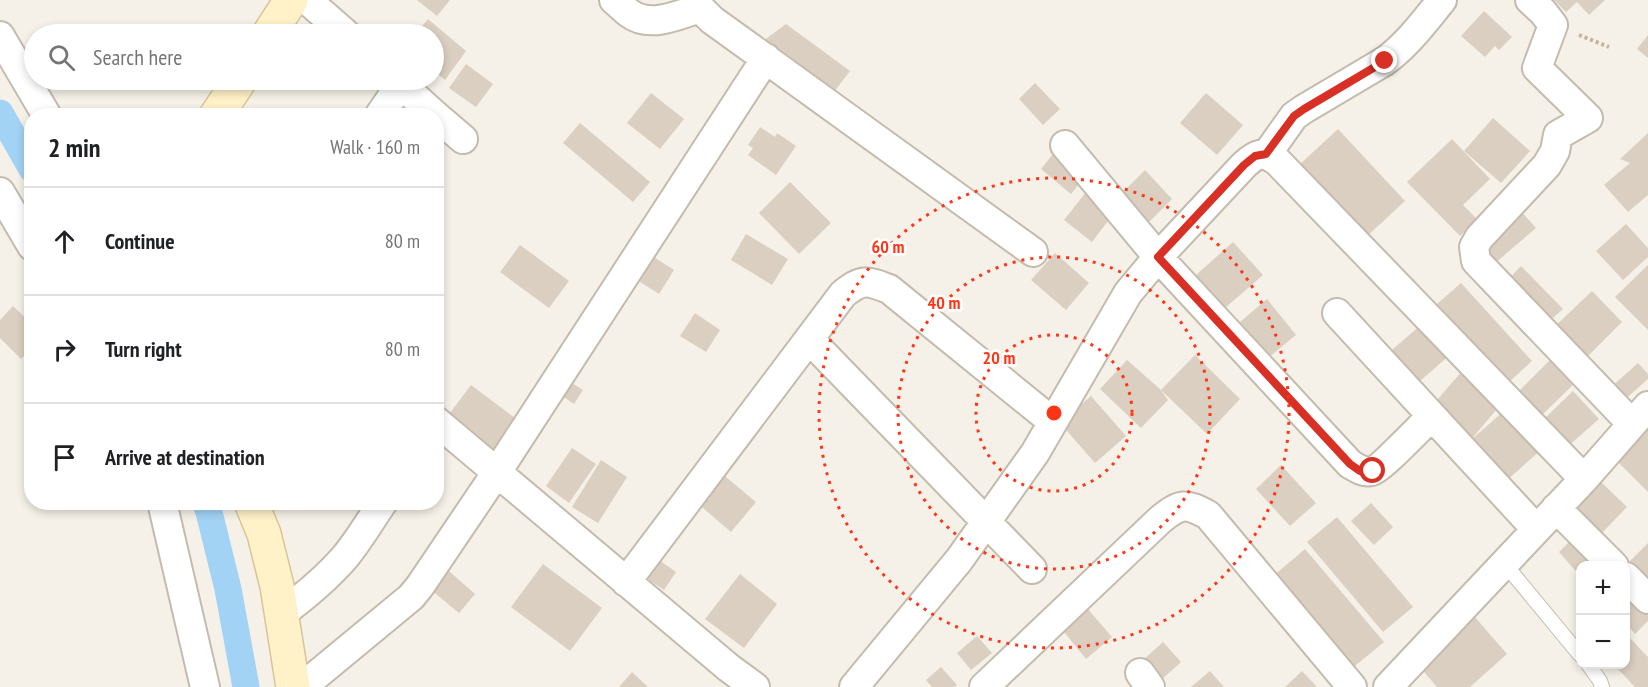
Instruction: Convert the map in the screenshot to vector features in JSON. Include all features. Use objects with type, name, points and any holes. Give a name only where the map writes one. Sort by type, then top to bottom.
[{"type":"main road","points":[[275,24],[291,0]]},
{"type":"main road","points":[[222,108],[233,90]]},
{"type":"main road","points":[[254,510],[264,534],[277,586],[293,687]]},
{"type":"street","points":[[307,0],[335,24]]},
{"type":"street","points":[[614,0],[630,14],[644,20],[659,20],[698,4],[712,20],[1033,252]]},
{"type":"street","points":[[1266,154],[1294,116],[1395,54],[1442,0]]},
{"type":"street","points":[[1388,687],[1584,479],[1640,415],[1476,261],[1474,248],[1479,238],[1547,165],[1555,151],[1558,135],[1588,118],[1537,68],[1553,25],[1530,0]]},
{"type":"street","points":[[0,36],[24,77]]},
{"type":"street","points":[[302,687],[411,597],[420,586],[497,472],[766,58]]},
{"type":"street","points":[[32,90],[42,108]]},
{"type":"street","points":[[384,108],[394,90]]},
{"type":"street","points":[[408,90],[427,108]]},
{"type":"street","points":[[444,123],[463,139]]},
{"type":"street","points":[[1065,145],[1158,257],[1350,464],[1360,471],[1373,471],[1432,416]]},
{"type":"street","points":[[854,687],[944,578],[1035,453],[1123,301],[1158,257],[1255,156],[1266,154],[1277,161],[1584,479]]},
{"type":"street","points":[[0,192],[24,232]]},
{"type":"street","points":[[626,582],[843,294],[857,283],[872,283],[889,289],[1053,422]]},
{"type":"street","points":[[1337,313],[1536,529]]},
{"type":"street","points":[[809,339],[1032,569]]},
{"type":"street","points":[[444,429],[729,668],[755,687]]},
{"type":"street","points":[[984,687],[1161,519],[1175,508],[1192,506],[1208,515],[1352,687]]},
{"type":"street","points":[[1556,508],[1609,561]]},
{"type":"street","points":[[164,510],[205,687]]},
{"type":"street","points":[[281,614],[334,568],[346,555],[377,510]]},
{"type":"street","points":[[1630,581],[1648,599]]},
{"type":"lane","points":[[1504,563],[1576,649]]},
{"type":"lane","points":[[1592,669],[1602,687]]},
{"type":"building","points":[[417,0],[450,0],[437,16]]},
{"type":"building","points":[[1554,0],[1605,0],[1589,15],[1577,2],[1566,12]]},
{"type":"building","points":[[1484,11],[1512,37],[1499,50],[1495,46],[1485,57],[1461,36]]},
{"type":"building","points":[[428,19],[434,24],[424,24]]},
{"type":"building","points":[[786,24],[850,71],[834,92],[763,41]]},
{"type":"building","points":[[444,32],[466,51],[444,79]]},
{"type":"building","points":[[1648,35],[1648,58],[1637,49]]},
{"type":"building","points":[[466,64],[493,84],[476,107],[449,88]]},
{"type":"building","points":[[1035,83],[1060,109],[1043,125],[1019,99]]},
{"type":"building","points":[[651,93],[684,119],[660,149],[627,123]]},
{"type":"building","points":[[1206,93],[1243,125],[1217,155],[1180,123]]},
{"type":"building","points":[[1493,118],[1530,151],[1501,183],[1464,151]]},
{"type":"building","points":[[580,123],[650,182],[633,202],[563,143]]},
{"type":"building","points":[[760,127],[775,137],[777,133],[796,146],[776,175],[748,155],[753,148],[748,145]]},
{"type":"building","points":[[1338,129],[1405,201],[1365,238],[1299,165]]},
{"type":"building","points":[[1648,133],[1648,195],[1628,212],[1604,185],[1630,163],[1620,159]]},
{"type":"building","points":[[1452,139],[1490,179],[1463,205],[1477,219],[1460,236],[1407,182]]},
{"type":"building","points":[[1053,154],[1083,179],[1071,194],[1041,169]]},
{"type":"building","points":[[1145,170],[1172,199],[1148,223],[1120,195]]},
{"type":"building","points":[[790,182],[831,223],[799,254],[759,213]]},
{"type":"building","points":[[1086,192],[1114,213],[1092,242],[1064,220]]},
{"type":"building","points":[[1521,211],[1536,228],[1493,265],[1479,247]]},
{"type":"building","points":[[1626,224],[1648,248],[1648,257],[1623,280],[1596,251]]},
{"type":"building","points":[[746,234],[788,259],[772,285],[731,260]]},
{"type":"building","points":[[1233,242],[1263,275],[1225,308],[1196,275]]},
{"type":"building","points":[[520,245],[569,281],[549,308],[500,272]]},
{"type":"building","points":[[1055,253],[1089,283],[1066,310],[1031,280]]},
{"type":"building","points":[[649,254],[674,270],[659,294],[634,278]]},
{"type":"building","points":[[1648,265],[1648,330],[1615,297]]},
{"type":"building","points":[[1521,266],[1563,309],[1545,325],[1505,283]]},
{"type":"building","points":[[1461,283],[1532,361],[1509,382],[1437,304]]},
{"type":"building","points":[[1592,291],[1622,322],[1581,363],[1550,331]]},
{"type":"building","points":[[1267,299],[1296,335],[1269,357],[1240,322]]},
{"type":"building","points":[[13,306],[24,316],[24,356],[21,359],[0,338],[0,320]]},
{"type":"building","points":[[695,313],[720,330],[706,352],[680,336]]},
{"type":"building","points":[[1422,324],[1450,355],[1413,387],[1386,355]]},
{"type":"building","points":[[1195,355],[1240,399],[1207,434],[1161,390]]},
{"type":"building","points":[[1555,355],[1579,379],[1538,419],[1515,395]]},
{"type":"building","points":[[1127,360],[1161,390],[1168,400],[1141,428],[1100,389]]},
{"type":"building","points":[[1638,363],[1648,374],[1648,379],[1622,402],[1610,388]]},
{"type":"building","points":[[1463,370],[1502,403],[1470,441],[1506,409],[1542,449],[1506,481],[1431,407]]},
{"type":"building","points":[[558,374],[583,390],[574,404],[549,387]]},
{"type":"building","points":[[471,385],[519,421],[494,453],[447,417]]},
{"type":"building","points":[[1573,391],[1599,419],[1567,447],[1542,421]]},
{"type":"building","points":[[1091,396],[1126,436],[1095,463],[1060,423]]},
{"type":"building","points":[[1648,427],[1648,492],[1615,459]]},
{"type":"building","points":[[572,448],[596,464],[569,503],[546,486]]},
{"type":"building","points":[[601,460],[627,477],[598,523],[572,507]]},
{"type":"building","points":[[1281,465],[1316,503],[1290,526],[1256,489]]},
{"type":"building","points":[[721,473],[756,502],[731,532],[696,502]]},
{"type":"building","points":[[1600,481],[1627,507],[1598,537],[1571,511]]},
{"type":"building","points":[[1371,503],[1393,527],[1374,545],[1351,521]]},
{"type":"building","points":[[1337,517],[1413,607],[1383,632],[1307,542]]},
{"type":"building","points":[[1575,536],[1598,561],[1576,561],[1576,571],[1559,552]]},
{"type":"building","points":[[1648,543],[1648,588],[1630,569],[1630,561]]},
{"type":"building","points":[[1305,549],[1384,642],[1350,670],[1272,577]]},
{"type":"building","points":[[649,553],[676,572],[664,590],[636,571]]},
{"type":"building","points":[[543,564],[602,608],[570,651],[511,607]]},
{"type":"building","points":[[442,565],[475,594],[459,613],[425,585]]},
{"type":"building","points":[[740,574],[777,604],[744,648],[705,619]]},
{"type":"building","points":[[1630,593],[1648,611],[1648,621],[1635,634],[1630,628]]},
{"type":"building","points":[[1081,601],[1112,637],[1086,659],[1056,622]]},
{"type":"building","points":[[1474,616],[1507,654],[1470,687],[1437,687],[1419,666]]},
{"type":"building","points":[[977,636],[992,653],[971,670],[957,653]]},
{"type":"building","points":[[1630,638],[1648,657],[1648,687],[1635,687],[1618,669],[1630,669]]},
{"type":"building","points":[[1163,642],[1181,662],[1161,680],[1143,660]]},
{"type":"building","points":[[941,667],[957,685],[932,687],[926,680]]},
{"type":"building","points":[[1210,671],[1224,687],[1191,687]]},
{"type":"building","points":[[1302,671],[1317,687],[1285,687]]},
{"type":"building","points":[[632,672],[648,687],[619,687]]},
{"type":"waterway","points":[[0,113],[24,155]]},
{"type":"waterway","points":[[208,510],[228,589],[246,687]]},
{"type":"route","points":[[1373,471],[1360,471],[1350,464],[1158,257],[1244,165],[1255,156],[1266,154],[1294,116],[1385,61]]}]
